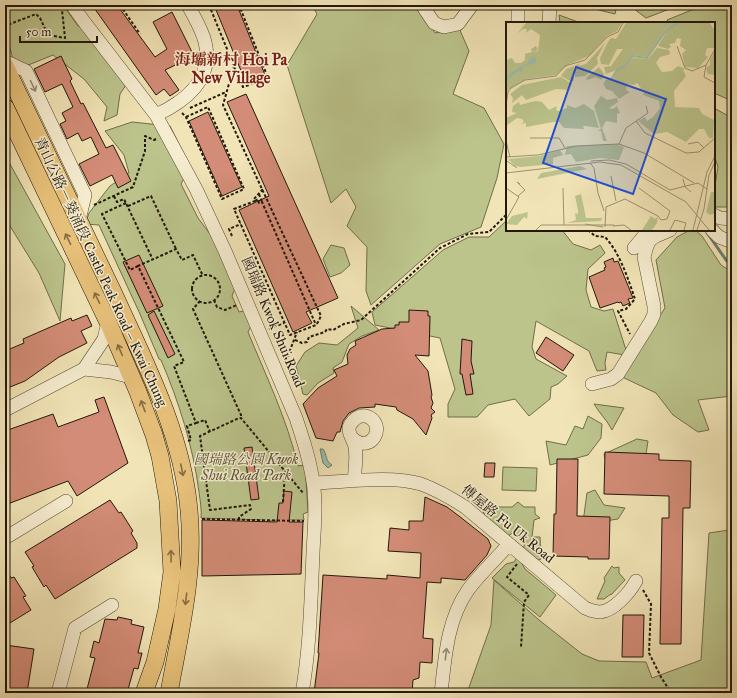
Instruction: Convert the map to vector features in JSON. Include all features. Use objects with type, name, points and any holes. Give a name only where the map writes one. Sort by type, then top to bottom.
[{"type":"main road","name":"青山公路－葵涌段 Castle Peak Road – Kwai Chung","points":[[5,66],[85,214],[156,385],[172,432],[183,475],[189,509],[190,525],[189,574],[183,623],[169,693]]},
{"type":"main road","name":"青山公路－葵涌段 Castle Peak Road – Kwai Chung","points":[[5,107],[108,322],[154,435],[160,456],[168,509],[172,572],[167,608],[155,662],[151,693]]},
{"type":"main road","name":"青山公路－葵涌段 Castle Peak Road – Kwai Chung","points":[[144,693],[155,662]]},
{"type":"main road","name":"青山公路－葵涌段 Castle Peak Road – Kwai Chung","points":[[164,693],[172,674]]},
{"type":"street","points":[[156,115],[171,108],[186,97],[198,85],[205,73],[207,61],[205,42],[188,5]]},
{"type":"street","points":[[422,5],[434,23],[444,27],[458,24],[472,5]]},
{"type":"street","points":[[518,5],[518,22]]},
{"type":"street","points":[[549,22],[550,5]]},
{"type":"street","name":"國瑞路 Kwok Shui Road","points":[[67,6],[85,23],[156,115],[196,189],[244,294],[296,418],[305,446],[314,483],[312,570],[305,677],[302,693]]},
{"type":"street","points":[[5,61],[26,71],[85,195],[85,214]]},
{"type":"street","points":[[715,216],[732,219]]},
{"type":"street","points":[[634,248],[648,231]]},
{"type":"street","points":[[592,384],[611,379],[618,374],[651,321],[654,314],[654,306],[644,257],[650,240],[668,231]]},
{"type":"street","points":[[713,231],[719,238],[732,242]]},
{"type":"street","points":[[5,410],[84,369],[104,340],[108,322]]},
{"type":"street","points":[[84,369],[111,372],[131,377]]},
{"type":"street","points":[[354,481],[356,458],[349,430],[352,421],[359,416],[368,417],[375,422],[377,432],[373,440],[364,444],[356,458]]},
{"type":"street","points":[[352,438],[364,444]]},
{"type":"street","name":"傅屋路 Fu Uk Road","points":[[314,483],[387,480],[420,484],[434,489],[465,507],[585,608],[593,612],[602,612],[618,603],[632,590],[636,581]]},
{"type":"street","points":[[5,538],[66,501]]},
{"type":"street","points":[[441,693],[448,641],[460,606],[468,590],[509,544]]},
{"type":"street","points":[[58,693],[75,628],[112,605]]},
{"type":"path","points":[[120,5],[140,34]]},
{"type":"path","points":[[209,5],[243,88],[268,78],[239,5]]},
{"type":"path","points":[[5,21],[7,24],[10,24],[36,12],[48,35],[65,38],[67,6]]},
{"type":"path","points":[[234,66],[223,105],[321,316],[316,325],[290,336],[234,209],[258,199],[260,203],[262,202]]},
{"type":"path","points":[[218,96],[226,92]]},
{"type":"path","points":[[181,112],[186,117],[222,198],[244,189],[208,107],[186,117]]},
{"type":"path","points":[[85,214],[95,204],[133,186],[145,151],[144,136],[153,139]]},
{"type":"path","points":[[255,201],[254,199],[263,189]]},
{"type":"path","points":[[259,194],[316,325]]},
{"type":"path","points":[[114,196],[117,202],[124,199],[153,260]]},
{"type":"path","points":[[176,249],[130,270],[102,214],[151,196],[182,260],[193,255],[202,276]]},
{"type":"path","points":[[295,340],[302,343],[307,342],[309,337],[325,332],[327,329],[333,330],[344,324],[361,320],[440,248],[468,234],[489,232],[506,215]]},
{"type":"path","points":[[229,230],[241,224]]},
{"type":"path","points":[[589,231],[595,236],[605,238],[610,242],[626,273],[635,300],[626,309],[618,311],[636,344]]},
{"type":"path","points":[[138,266],[184,362],[174,366],[196,423]]},
{"type":"path","points":[[202,276],[213,277],[218,283],[220,292],[214,300],[207,303],[200,302],[194,296],[192,287],[197,279],[202,276]]},
{"type":"path","points":[[214,300],[217,308],[225,310],[231,307]]},
{"type":"path","points":[[200,302],[193,309],[241,415],[240,418],[305,496]]},
{"type":"path","points":[[271,329],[284,322]]},
{"type":"path","points":[[286,358],[295,340],[297,332]]},
{"type":"path","points":[[239,520],[239,517],[251,509],[250,505],[210,510],[200,436],[240,418]]},
{"type":"path","points":[[185,442],[191,440],[187,426],[204,420],[210,432]]},
{"type":"path","points":[[283,502],[285,473]]},
{"type":"path","points":[[197,519],[306,521]]},
{"type":"path","points":[[519,562],[507,577],[529,595],[524,604],[521,647]]},
{"type":"path","points":[[636,581],[645,592],[651,604],[649,653],[671,693]]},
{"type":"green space","points":[[5,5],[63,5],[78,26],[83,27],[126,85],[120,94],[117,115],[104,121],[107,107],[84,79],[53,55],[16,70],[5,30]]},
{"type":"green space","points":[[312,5],[407,5],[420,10],[435,33],[459,28],[469,51],[453,94],[484,108],[504,144],[497,178],[481,227],[440,244],[371,305],[366,291],[367,247],[347,226],[356,207],[346,189],[331,203],[287,65],[317,14]]},
{"type":"green space","points":[[579,5],[617,5],[615,14]]},
{"type":"green space","points":[[629,5],[680,5],[646,18]]},
{"type":"green space","points":[[704,5],[732,5],[732,101],[715,93],[715,22],[668,22],[667,20]]},
{"type":"green space","points":[[559,15],[578,22],[560,22]]},
{"type":"green space","points":[[715,109],[732,118],[732,207],[715,207],[715,185],[718,167],[715,158]]},
{"type":"green space","name":"國瑞路公園 Kwok Shui Road Park","points":[[132,122],[170,126],[190,166],[181,184],[198,218],[213,238],[235,288],[232,296],[239,312],[247,310],[253,322],[248,332],[288,431],[298,466],[305,465],[308,512],[303,514],[304,520],[278,520],[263,522],[263,520],[201,518],[193,458],[184,424],[168,376],[99,225],[85,224],[89,213],[110,186],[129,173],[124,155],[105,131]]},
{"type":"green space","points":[[5,155],[65,264],[60,321],[39,273],[5,218]]},
{"type":"green space","points":[[506,221],[506,231],[563,231],[573,244],[591,250],[600,245],[605,253],[588,269],[586,290],[591,307],[604,311],[613,309],[626,350],[625,355],[607,352],[605,363],[606,370],[597,371],[589,351],[536,321],[532,347],[536,359],[567,376],[558,384],[551,387],[550,399],[529,416],[515,399],[488,405],[477,417],[448,417],[448,404],[455,389],[440,338],[375,325],[372,312],[443,250],[469,237],[489,237]]},
{"type":"green space","points":[[688,231],[696,231],[702,236],[721,265],[732,272],[732,396],[698,400],[709,430],[698,432],[673,415],[656,393],[620,376],[665,308],[656,260],[677,237]]},
{"type":"green space","points":[[331,245],[344,248],[350,265],[341,273],[330,277],[323,259]]},
{"type":"green space","points":[[351,306],[379,330],[362,336],[349,344],[342,362],[333,368],[334,373],[318,383],[307,395],[303,394],[296,366],[305,352],[319,343],[337,345],[358,328]]},
{"type":"green space","points":[[594,404],[624,408],[612,430],[608,423]]},
{"type":"green space","points":[[588,416],[602,424],[601,438],[588,455],[550,465],[546,441],[566,445],[575,426],[583,429]]},
{"type":"green space","points":[[637,439],[648,441],[646,454],[607,469],[604,454]]},
{"type":"green space","points":[[503,467],[537,468],[536,491],[502,490]]},
{"type":"green space","points":[[732,483],[732,693],[467,693],[491,625],[494,580],[539,620],[582,654],[599,661],[646,662],[652,678],[701,660],[709,533],[729,530],[728,488]]},
{"type":"green space","points":[[595,490],[604,505],[625,508],[618,519],[599,522],[583,522],[587,493]]},
{"type":"green space","points":[[518,502],[524,507],[535,507],[535,514],[540,518],[534,520],[532,537],[540,537],[541,559],[535,561],[523,550],[525,542],[514,532],[508,536],[486,517],[478,503],[490,507],[512,507]]},
{"type":"green space","points":[[518,556],[525,569],[556,595],[540,617],[492,578],[506,564],[514,562]]},
{"type":"green space","points":[[612,566],[614,568],[619,567],[619,573],[625,580],[611,595],[604,599],[597,599],[605,581],[604,578]]},
{"type":"shaded area","points":[[320,449],[323,449],[328,462],[332,465],[328,468],[323,463]]},
{"type":"building","points":[[92,5],[117,5],[155,57],[167,49],[153,22],[172,12],[194,56],[165,70],[179,90],[170,96],[164,89],[156,95]]},
{"type":"building","points":[[214,5],[237,5],[265,75],[246,83]]},
{"type":"building","points":[[61,56],[72,79],[70,81],[81,104],[83,103],[106,148],[113,145],[131,181],[118,188],[112,175],[90,186],[79,164],[99,154],[91,137],[82,141],[78,133],[67,139],[60,124],[66,121],[62,113],[73,107],[62,84],[45,92],[34,69]]},
{"type":"building","points":[[246,94],[338,298],[306,312],[312,323],[293,332],[239,210],[269,196],[227,102]]},
{"type":"building","points":[[208,112],[242,187],[222,196],[189,121]]},
{"type":"building","points":[[139,255],[163,306],[147,313],[123,262]]},
{"type":"building","points":[[613,258],[614,262],[618,261],[633,298],[628,299],[630,303],[623,306],[621,302],[618,302],[600,308],[589,277],[605,270],[604,268],[606,267],[604,262]]},
{"type":"building","points":[[409,310],[428,311],[428,316],[430,316],[429,356],[415,355],[428,371],[433,403],[431,408],[435,412],[431,415],[432,418],[426,435],[413,419],[397,410],[396,407],[375,404],[375,407],[359,408],[349,413],[343,421],[340,432],[337,432],[333,441],[316,438],[303,404],[318,388],[337,376],[334,370],[348,364],[347,355],[350,349],[356,345],[355,341],[382,329],[395,328],[395,325],[399,325],[399,322],[409,322]]},
{"type":"building","points":[[154,311],[175,354],[168,358],[148,315]]},
{"type":"building","points":[[87,315],[92,326],[81,331],[87,343],[59,357],[25,381],[5,389],[5,351],[24,343],[23,339],[71,318],[72,321]]},
{"type":"building","points":[[546,337],[574,355],[563,371],[536,353]]},
{"type":"building","points":[[462,339],[472,341],[471,361],[474,374],[470,374],[473,394],[466,395],[462,374],[460,374]]},
{"type":"building","points":[[104,397],[128,463],[77,496],[68,481],[5,505],[5,431],[53,414],[58,427],[99,412],[95,400]]},
{"type":"building","points":[[252,447],[259,499],[251,500],[244,448]]},
{"type":"building","points":[[605,452],[659,454],[659,460],[691,461],[690,508],[683,508],[681,644],[660,644],[662,518],[669,518],[669,496],[604,494]]},
{"type":"building","points":[[557,459],[578,459],[577,516],[610,517],[609,559],[553,556],[554,514],[556,514]]},
{"type":"building","points":[[485,463],[495,463],[494,477],[484,477]]},
{"type":"building","points":[[284,491],[292,492],[289,522],[303,522],[301,574],[202,576],[202,520],[277,522],[279,503],[283,503]]},
{"type":"building","points":[[425,497],[447,507],[488,539],[491,546],[487,555],[465,580],[441,578],[441,583],[427,582],[423,638],[433,639],[432,663],[420,662],[419,678],[413,680],[412,693],[314,693],[319,653],[323,575],[387,579],[387,575],[420,578],[421,553],[388,551],[390,528],[409,530],[409,521],[423,521]]},
{"type":"building","points":[[110,500],[119,513],[121,512],[133,531],[131,533],[137,543],[137,548],[55,599],[46,585],[44,587],[32,567],[34,566],[25,552]]},
{"type":"building","points":[[5,568],[11,578],[14,577],[26,596],[23,597],[31,610],[5,626]]},
{"type":"building","points":[[623,615],[644,615],[643,657],[622,657]]},
{"type":"building","points":[[118,617],[132,620],[131,624],[144,627],[138,653],[142,653],[138,669],[134,668],[127,693],[86,693],[95,658],[90,657],[94,641],[99,643],[105,619],[117,620]]},
{"type":"building","points":[[5,645],[34,649],[27,693],[5,693]]},
{"type":"waterway","points":[[708,234],[726,260],[732,265]]},
{"type":"district","name":"海壩新村 Hoi Pa New Village","points":[[231,68]]}]
